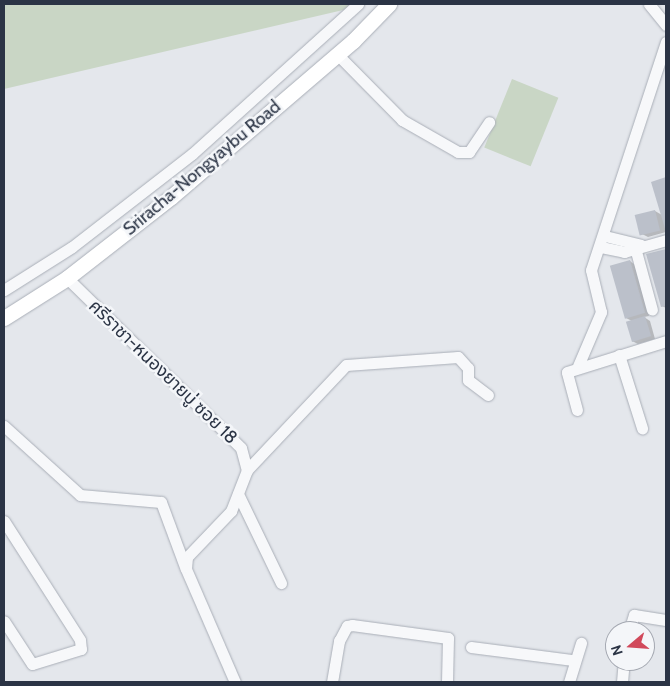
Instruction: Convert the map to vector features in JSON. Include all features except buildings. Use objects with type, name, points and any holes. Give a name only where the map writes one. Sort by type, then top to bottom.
[{"type":"main road","name":"Sriracha-Nongyaybu Road","points":[[4,318],[67,278],[171,197],[337,54],[389,4]]},
{"type":"street","points":[[4,290],[72,247],[192,154],[358,4]]},
{"type":"street","points":[[649,4],[666,25]]},
{"type":"street","points":[[578,366],[601,312],[591,270],[603,242],[666,42]]},
{"type":"street","points":[[337,54],[402,120],[465,155],[489,122]]},
{"type":"street","points":[[603,242],[637,246],[666,240]]},
{"type":"street","points":[[637,246],[652,310]]},
{"type":"street","name":"ศรีราชา-หนองยายบู่ ซอย 18","points":[[67,278],[241,448],[247,470]]},
{"type":"street","points":[[577,410],[567,372],[578,366],[666,341]]},
{"type":"street","points":[[619,355],[642,428]]},
{"type":"street","points":[[186,569],[187,556],[231,511],[247,470],[342,366],[458,357],[468,368],[468,380],[488,395]]},
{"type":"street","points":[[4,426],[80,495],[161,502],[186,569],[234,682]]},
{"type":"street","points":[[238,494],[282,583]]},
{"type":"street","points":[[4,521],[81,643],[78,651],[30,662],[4,621]]},
{"type":"street","points":[[632,621],[634,615],[666,620]]},
{"type":"street","points":[[332,682],[339,641],[347,626],[352,626],[448,638],[447,682]]},
{"type":"street","points":[[569,682],[573,660],[581,643]]},
{"type":"street","points":[[471,646],[573,660]]},
{"type":"green space","points":[[4,4],[369,4],[4,89]]},
{"type":"green space","points":[[512,79],[558,98],[531,166],[484,148]]}]
